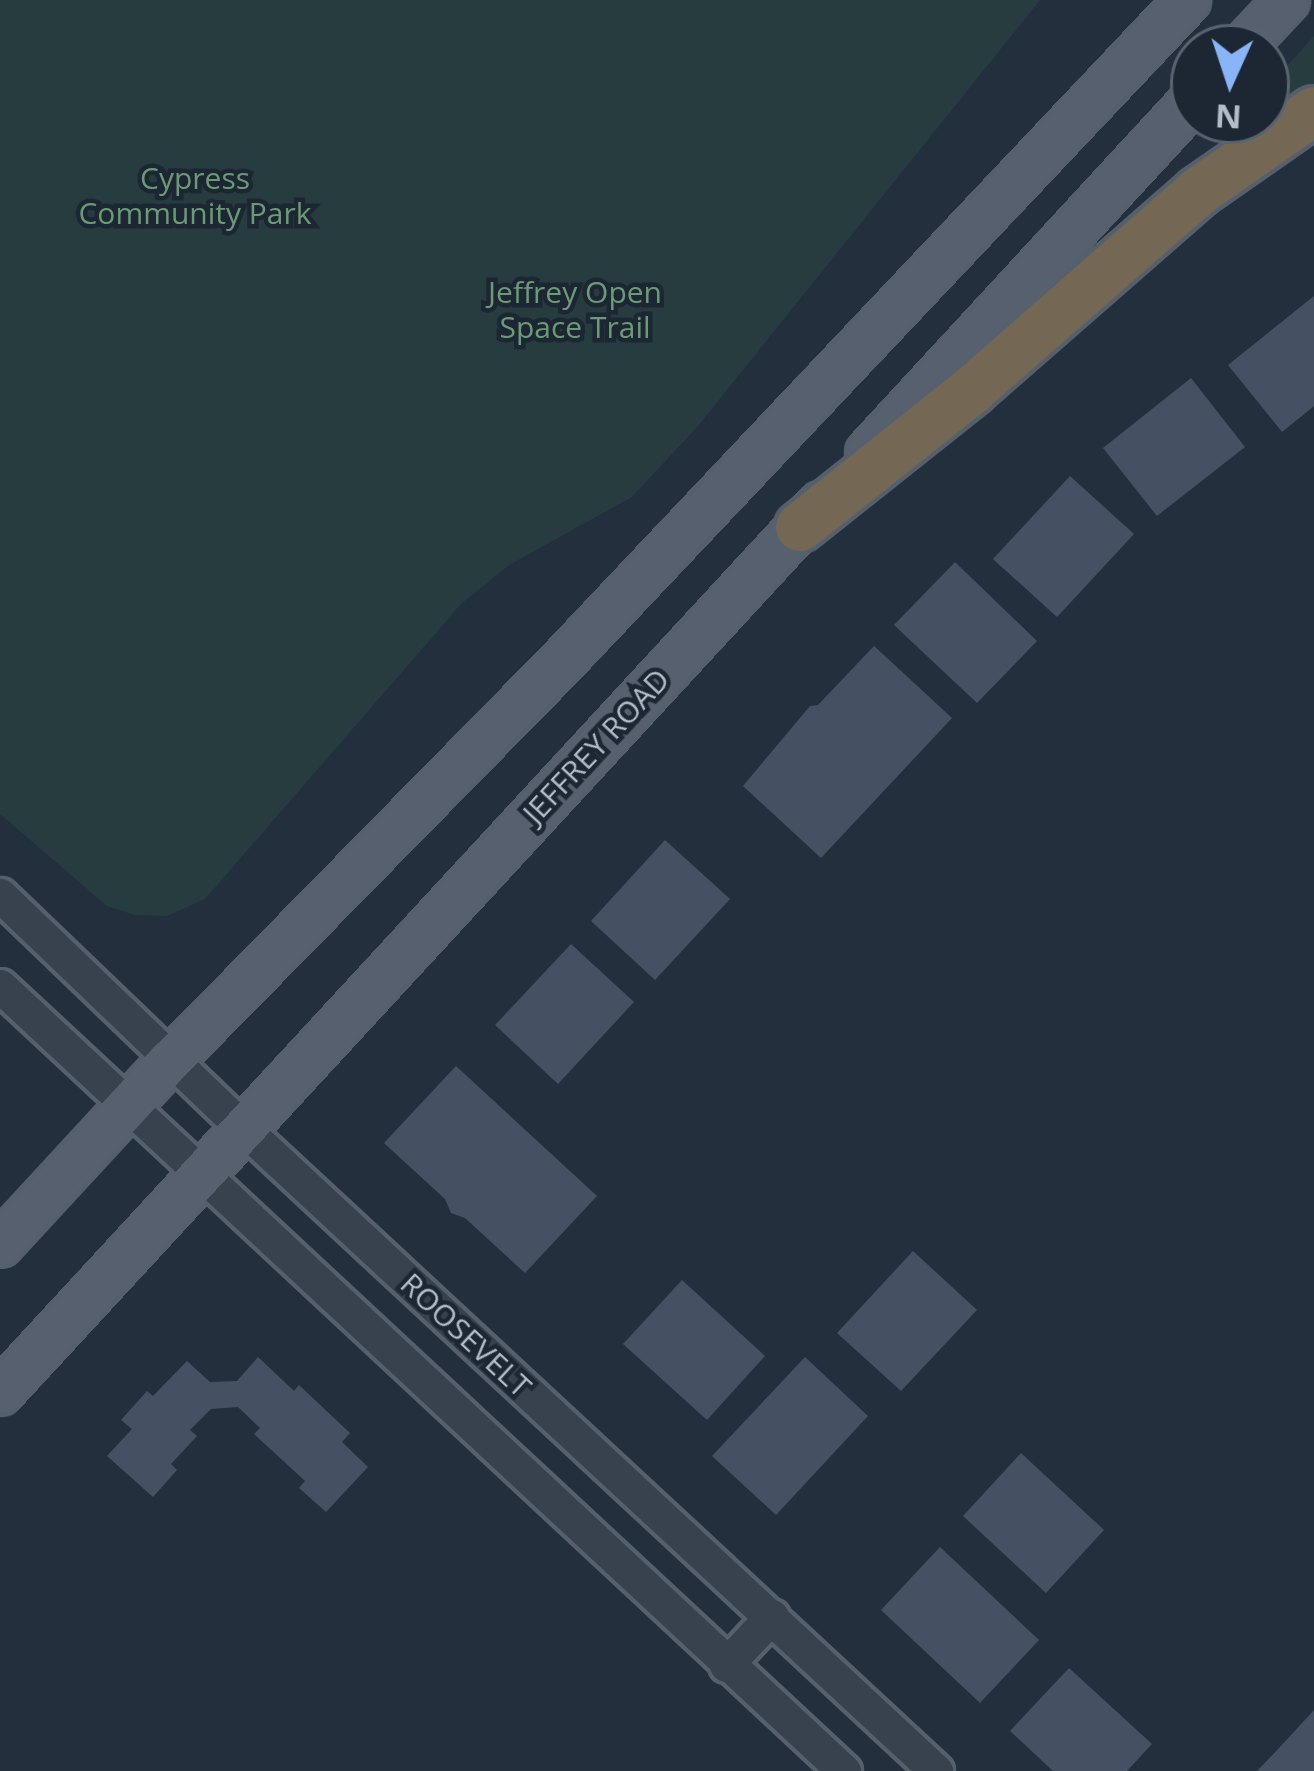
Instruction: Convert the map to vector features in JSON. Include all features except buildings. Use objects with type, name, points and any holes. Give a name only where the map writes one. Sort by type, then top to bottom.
[{"type":"highway","points":[[800,527],[972,390],[1198,192],[1314,111]]},
{"type":"main road","points":[[0,1245],[171,1060],[561,664],[1188,0]]},
{"type":"main road","points":[[1264,24],[1287,0]]},
{"type":"main road","name":"JEFFREY ROAD","points":[[0,1393],[1170,126]]},
{"type":"street","name":"ROOSEVELT","points":[[0,895],[242,1127],[936,1771]]},
{"type":"street","points":[[0,986],[844,1771]]},
{"type":"street","points":[[726,1665],[772,1616]]},
{"type":"green space","name":"Jeffrey Open Space Trail","points":[[0,0],[1040,0],[698,426],[632,497],[509,565],[461,604],[205,899],[167,916],[135,915],[107,906],[0,814]]},
{"type":"green space","points":[[1314,36],[1314,87],[1290,99],[1290,62]]},
{"type":"park label","name":"Cypress Community Park","points":[[195,196]]}]
